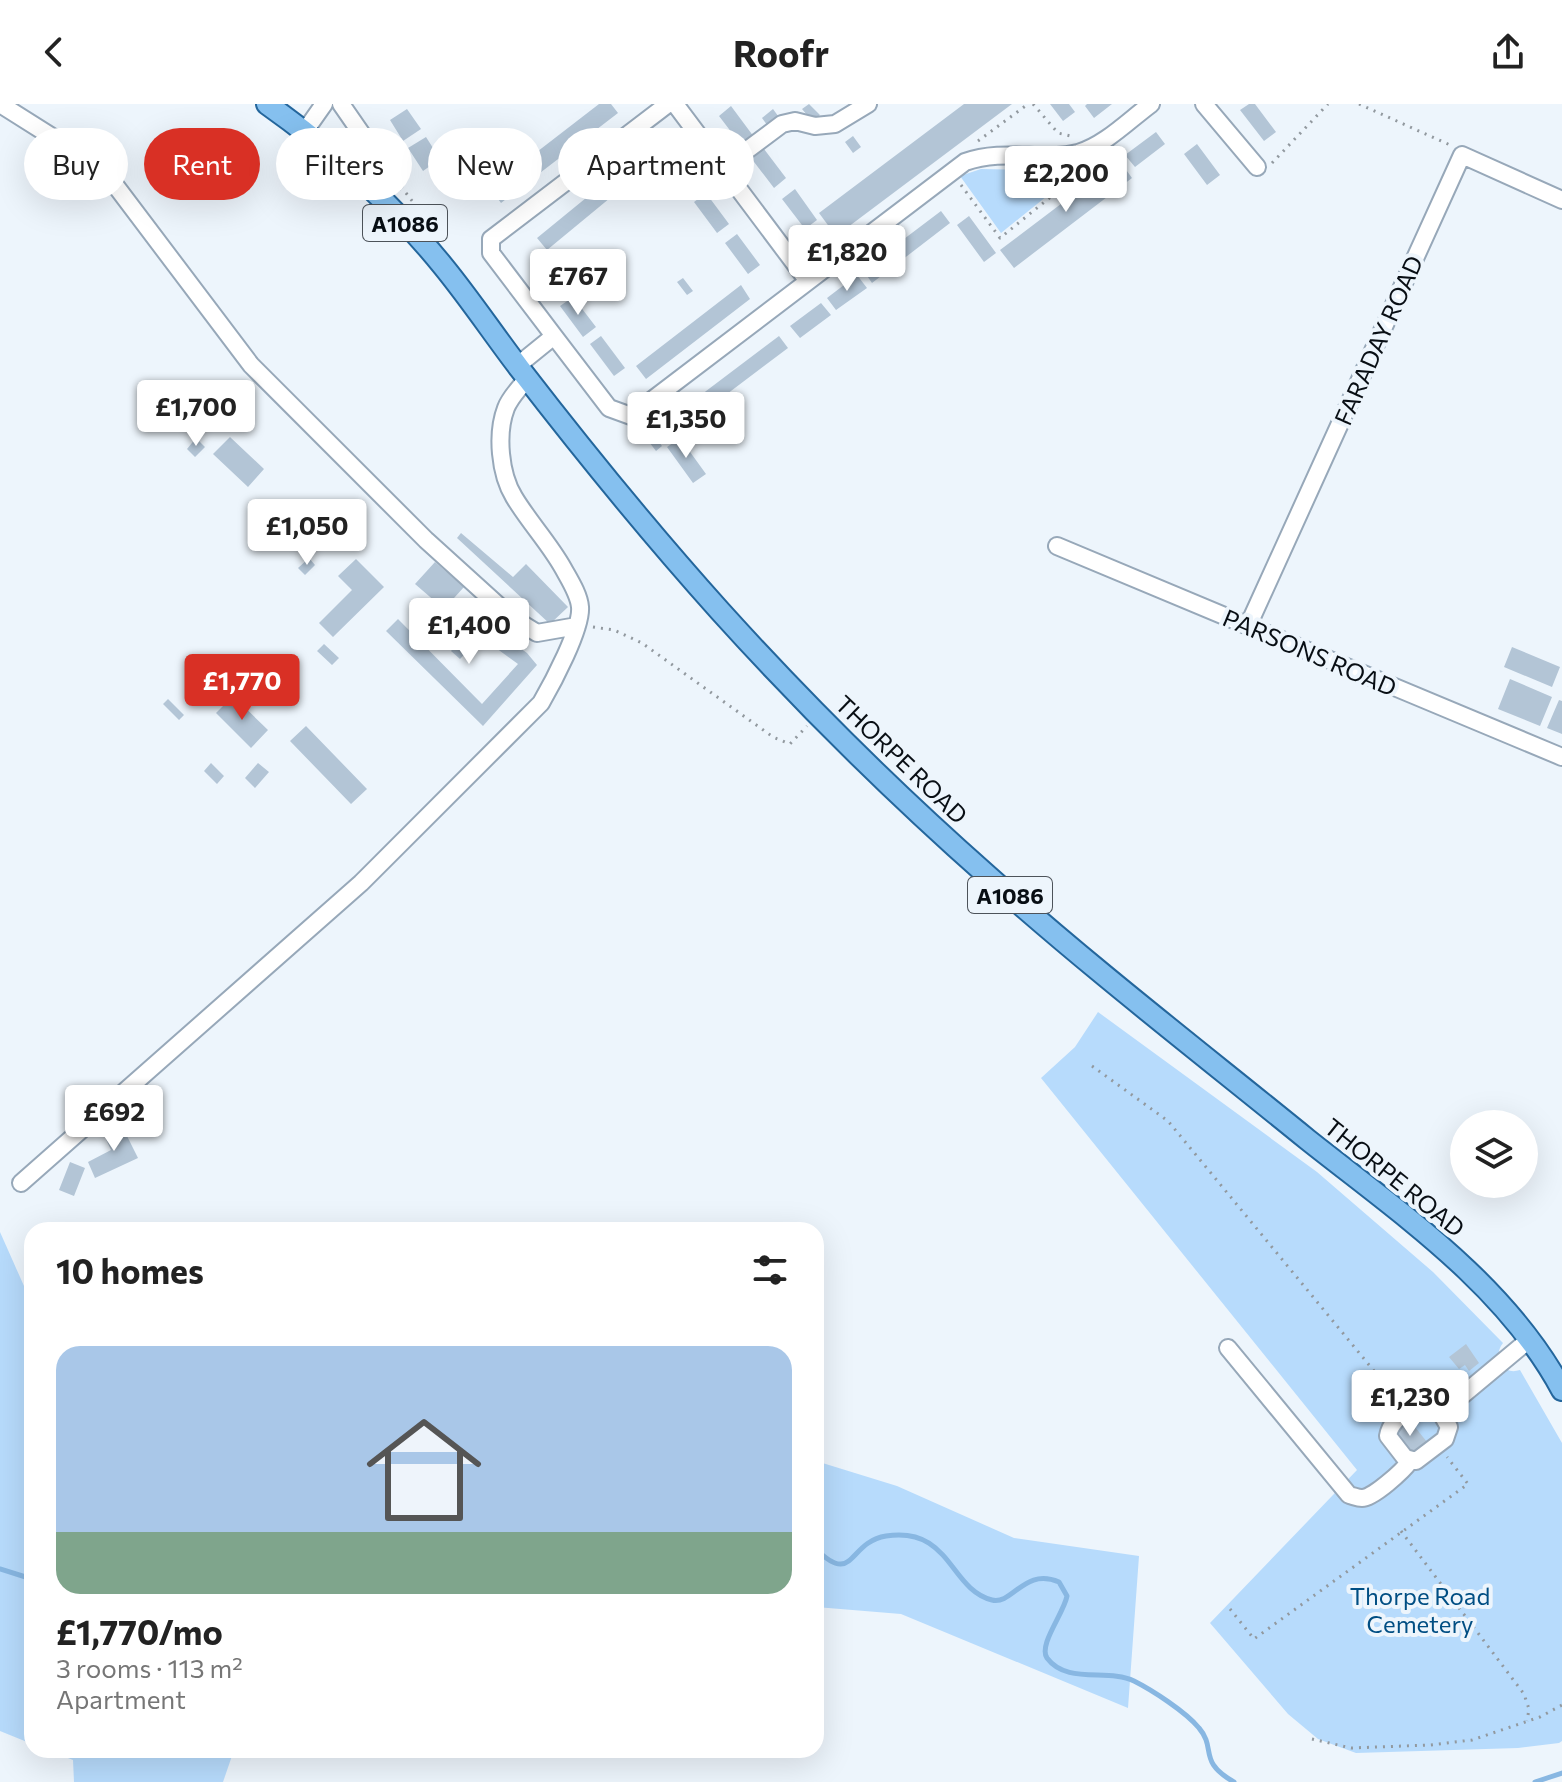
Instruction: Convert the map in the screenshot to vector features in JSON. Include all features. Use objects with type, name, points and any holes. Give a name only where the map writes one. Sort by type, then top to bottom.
[{"type":"main road","name":"THORPE ROAD","points":[[267,104],[301,128]]},
{"type":"main road","name":"THORPE ROAD","points":[[382,200],[444,267],[522,372],[610,482],[719,610],[818,715],[988,876],[1134,999],[1450,1253],[1530,1339],[1559,1376]]},
{"type":"street","points":[[0,104],[103,169],[251,365],[426,540],[511,617],[537,633],[577,626]]},
{"type":"street","points":[[307,128],[324,104]]},
{"type":"street","points":[[341,104],[358,128]]},
{"type":"street","points":[[754,145],[782,124],[795,121],[815,126],[835,124],[868,104]]},
{"type":"street","points":[[685,128],[664,106],[491,239],[491,253],[609,408],[631,416],[958,167],[983,155],[1074,154],[1094,147],[1151,104]]},
{"type":"street","points":[[1204,104],[1257,167]]},
{"type":"street","points":[[1462,155],[1562,200]]},
{"type":"street","name":"FARADAY ROAD","points":[[1248,626],[1462,155]]},
{"type":"street","points":[[747,200],[807,280]]},
{"type":"street","points":[[21,1183],[361,883],[541,703],[577,626],[580,607],[571,581],[556,555],[513,495],[503,471],[501,442],[505,410],[522,372],[554,336]]},
{"type":"street","name":"PARSONS ROAD","points":[[1057,546],[1562,757]]},
{"type":"street","points":[[1441,1413],[1530,1339]]},
{"type":"street","points":[[1228,1348],[1349,1495],[1359,1499],[1368,1497],[1410,1461]]},
{"type":"street","points":[[1429,1405],[1441,1413],[1449,1427],[1445,1439],[1416,1461],[1410,1461],[1388,1436],[1391,1426],[1408,1412],[1415,1407],[1429,1405]]},
{"type":"path","points":[[1031,104],[1058,133],[1083,139],[1094,147],[1079,174],[1000,238],[958,167],[965,150],[1031,104]]},
{"type":"path","points":[[1257,167],[1265,171],[1328,104]]},
{"type":"path","points":[[1359,104],[1454,147],[1462,155]]},
{"type":"path","points":[[577,626],[614,630],[642,643],[773,737],[790,744],[818,715]]},
{"type":"path","points":[[1092,1066],[1168,1121],[1408,1412]]},
{"type":"path","points":[[1230,1609],[1254,1639],[1468,1484],[1438,1445]]},
{"type":"path","points":[[1401,1531],[1524,1694],[1529,1709],[1527,1723]]},
{"type":"path","points":[[1312,1739],[1351,1748],[1472,1740],[1527,1723],[1562,1705]]},
{"type":"green space","points":[[1080,165],[1073,175],[1001,233],[960,176],[981,169],[1039,170]]},
{"type":"green space","name":"Thorpe Road Cemetery","points":[[1098,1012],[1317,1172],[1433,1272],[1503,1343],[1498,1354],[1501,1364],[1508,1370],[1520,1370],[1562,1443],[1562,1741],[1559,1743],[1518,1748],[1356,1753],[1318,1739],[1288,1714],[1210,1623],[1357,1470],[1041,1078],[1075,1047]]},
{"type":"green space","points":[[0,1232],[24,1286],[24,1741],[0,1731]]},
{"type":"green space","points":[[824,1463],[897,1486],[1014,1538],[1139,1556],[1128,1708],[901,1614],[824,1608]]},
{"type":"green space","points":[[68,1758],[231,1758],[223,1782],[74,1782],[73,1760]]},
{"type":"building","points":[[599,104],[611,104],[618,113],[598,128],[568,128]]},
{"type":"building","points":[[809,104],[820,115],[812,121],[802,109]]},
{"type":"building","points":[[964,104],[1012,104],[836,236],[819,213]]},
{"type":"building","points":[[1050,104],[1069,104],[1075,112],[1063,121]]},
{"type":"building","points":[[1112,104],[1094,118],[1085,106]]},
{"type":"building","points":[[1255,104],[1276,132],[1264,141],[1240,110]]},
{"type":"building","points":[[731,106],[747,128],[728,128],[719,116]]},
{"type":"building","points":[[407,109],[421,129],[412,135],[412,128],[395,128],[390,120]]},
{"type":"building","points":[[773,109],[781,120],[770,129],[762,118]]},
{"type":"building","points":[[1156,132],[1165,144],[1135,167],[1125,155]]},
{"type":"building","points":[[558,136],[558,159],[542,171],[542,148]]},
{"type":"building","points":[[853,136],[861,147],[853,153],[845,142]]},
{"type":"building","points":[[426,137],[428,140],[428,167],[423,171],[412,154],[412,146]]},
{"type":"building","points":[[1197,144],[1220,175],[1207,185],[1184,154]]},
{"type":"building","points":[[764,149],[786,178],[774,188],[754,162],[754,156]]},
{"type":"building","points":[[1119,160],[1132,178],[1014,268],[1000,250]]},
{"type":"building","points":[[795,189],[817,220],[805,229],[782,199]]},
{"type":"building","points":[[583,200],[608,200],[547,250],[537,238]]},
{"type":"building","points":[[711,200],[729,224],[717,233],[694,202]]},
{"type":"building","points":[[941,211],[950,223],[872,283],[863,270]]},
{"type":"building","points":[[969,216],[996,253],[984,262],[957,225]]},
{"type":"building","points":[[737,234],[760,265],[748,274],[725,243]]},
{"type":"building","points":[[542,257],[566,289],[554,298],[530,267]]},
{"type":"building","points":[[591,260],[598,269],[589,276],[582,267]]},
{"type":"building","points":[[857,275],[867,288],[836,310],[827,298]]},
{"type":"building","points":[[683,278],[693,291],[687,295],[677,282]]},
{"type":"building","points":[[741,285],[750,299],[646,379],[636,366]]},
{"type":"building","points":[[573,297],[596,327],[583,337],[560,306]]},
{"type":"building","points":[[821,303],[831,315],[800,338],[790,326]]},
{"type":"building","points":[[601,336],[625,368],[614,376],[590,344]]},
{"type":"building","points":[[779,336],[788,348],[682,428],[673,416]]},
{"type":"building","points":[[653,434],[662,446],[656,451],[646,438]]},
{"type":"building","points":[[230,437],[264,469],[248,487],[213,454]]},
{"type":"building","points":[[196,438],[205,447],[195,457],[187,449]]},
{"type":"building","points":[[680,438],[706,474],[693,483],[667,447]]},
{"type":"building","points":[[461,533],[513,577],[526,564],[568,607],[550,624],[457,538]]},
{"type":"building","points":[[309,558],[315,565],[305,575],[298,568]]},
{"type":"building","points":[[356,559],[384,587],[333,637],[319,623],[352,590],[338,576]]},
{"type":"building","points":[[435,562],[464,587],[444,609],[415,584]]},
{"type":"building","points":[[479,618],[527,653],[537,665],[483,726],[386,631],[398,619],[482,704],[518,664],[481,637],[460,659],[451,651]]},
{"type":"building","points":[[324,644],[339,658],[332,665],[317,651]]},
{"type":"building","points":[[1512,647],[1560,667],[1552,687],[1504,667]]},
{"type":"building","points":[[1510,679],[1552,697],[1540,726],[1498,709]]},
{"type":"building","points":[[233,696],[268,730],[251,748],[216,713]]},
{"type":"building","points":[[168,699],[184,715],[179,720],[163,704]]},
{"type":"building","points":[[1559,700],[1562,701],[1562,734],[1547,728]]},
{"type":"building","points":[[306,726],[367,789],[351,804],[290,741]]},
{"type":"building","points":[[211,763],[224,776],[217,784],[204,771]]},
{"type":"building","points":[[258,763],[269,772],[255,788],[245,778]]},
{"type":"building","points":[[121,1124],[138,1158],[95,1178],[88,1162],[111,1150],[103,1133]]},
{"type":"building","points":[[70,1162],[85,1168],[74,1196],[59,1190]]},
{"type":"building","points":[[1466,1344],[1479,1363],[1469,1371],[1465,1365],[1459,1369],[1449,1357]]},
{"type":"building","points":[[1406,1421],[1408,1425],[1411,1422],[1427,1442],[1410,1455],[1395,1437],[1400,1433],[1396,1429]]},
{"type":"waterway","points":[[824,1556],[838,1564],[845,1563],[874,1540],[907,1535],[924,1540],[937,1549],[966,1584],[992,1600],[1006,1597],[1037,1579],[1059,1582],[1067,1596],[1046,1645],[1047,1658],[1055,1666],[1076,1674],[1124,1677],[1159,1696],[1199,1728],[1215,1768],[1234,1782]]},
{"type":"waterway","points":[[0,1569],[24,1576]]},
{"type":"waterway","points":[[1535,1782],[1562,1773]]}]
